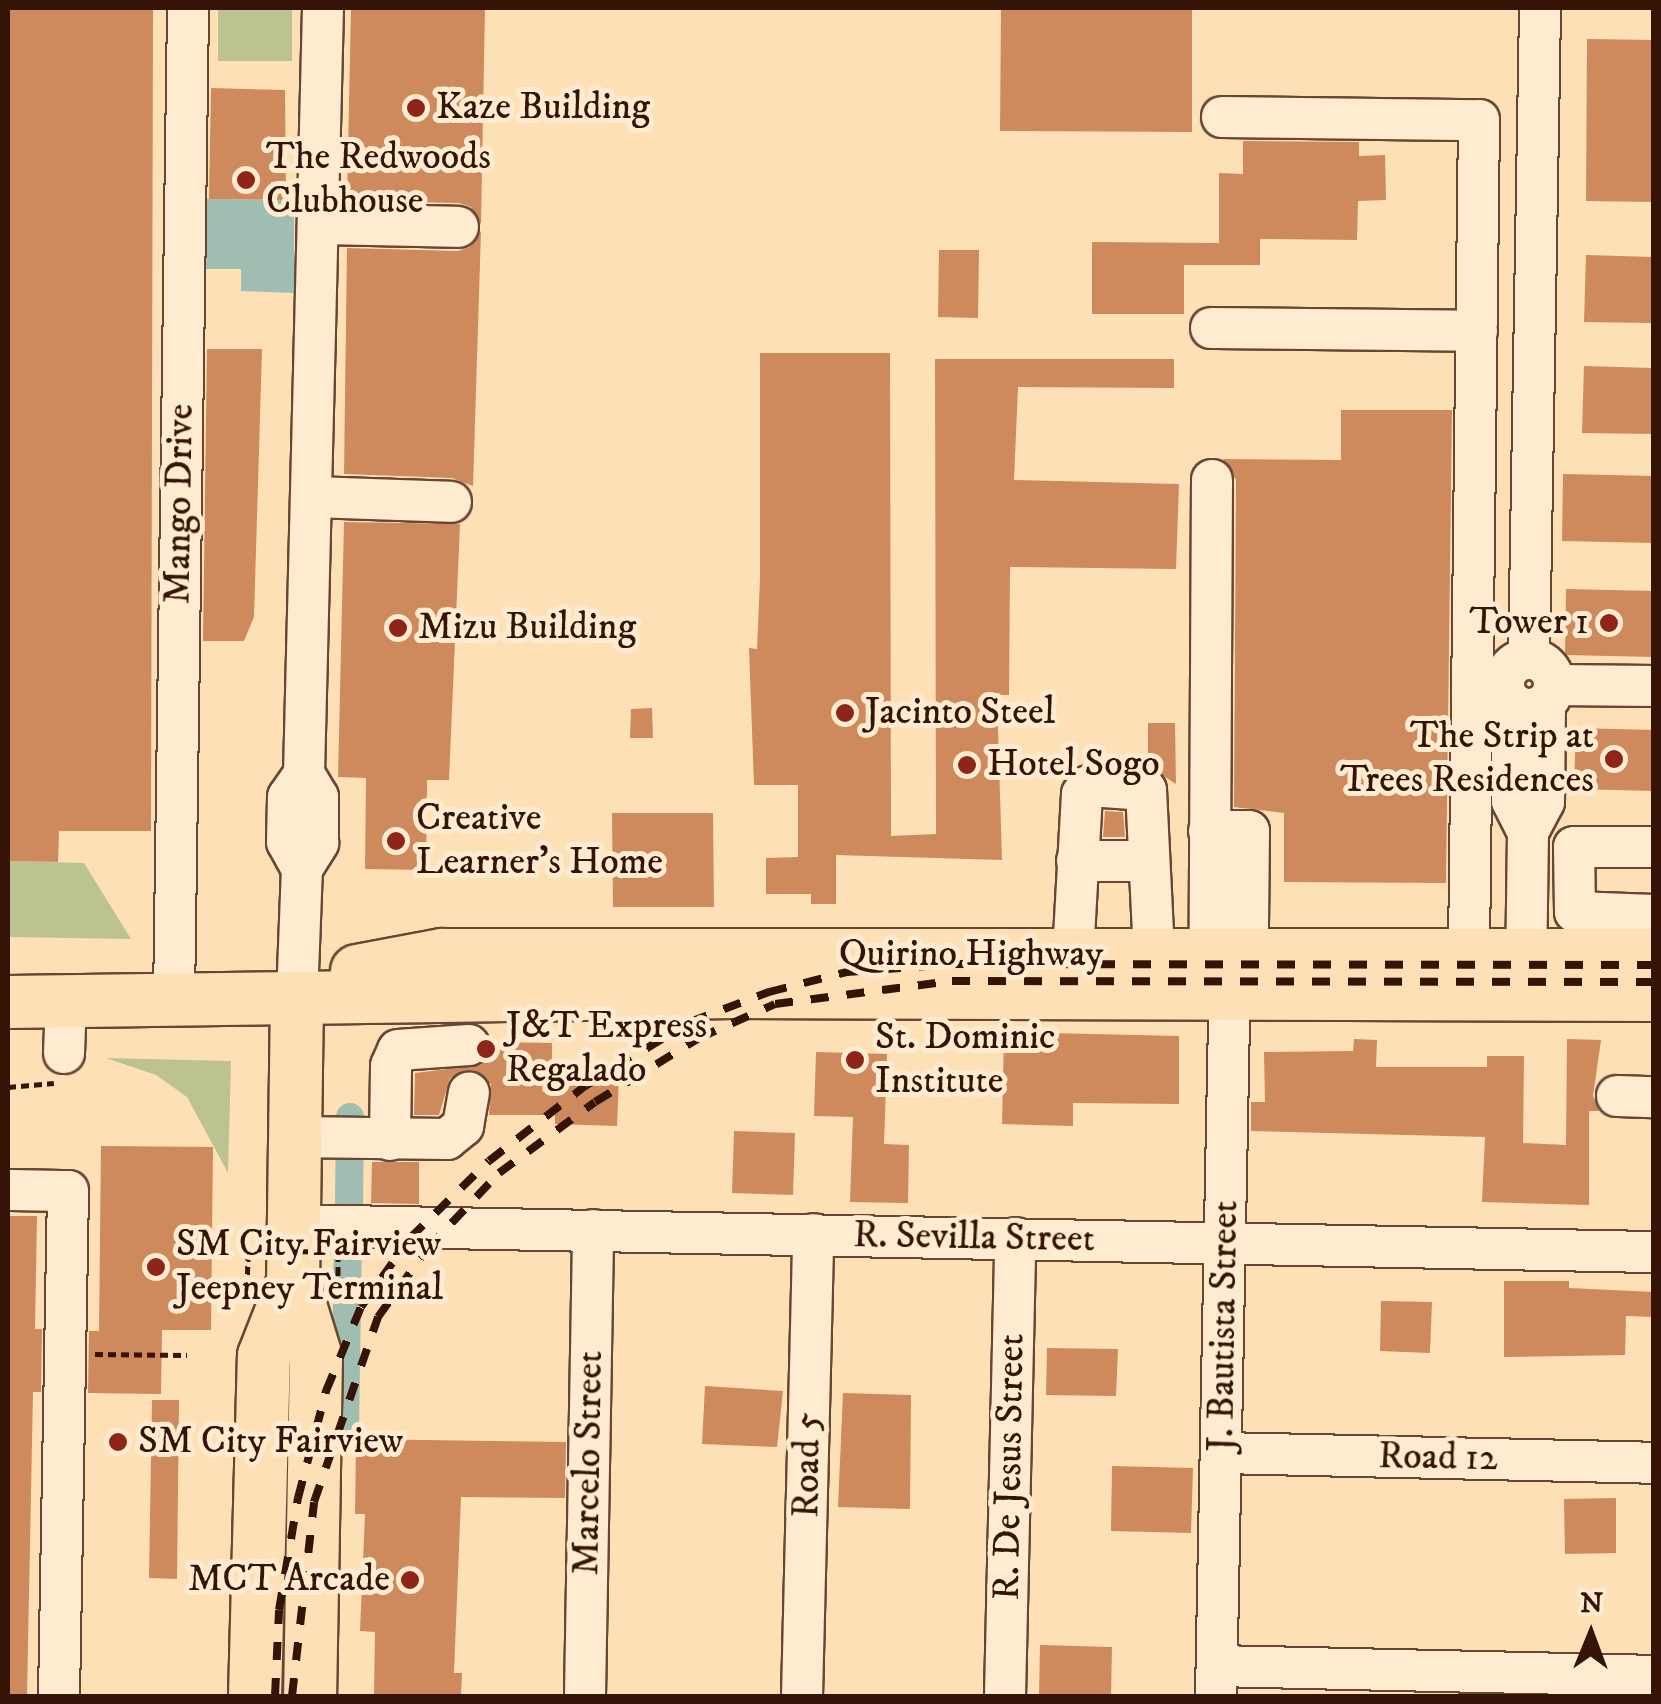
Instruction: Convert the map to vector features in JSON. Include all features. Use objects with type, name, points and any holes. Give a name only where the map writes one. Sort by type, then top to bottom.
[{"type":"main road","name":"Quirino Highway","points":[[297,998],[370,966],[442,955],[1154,955],[1230,974],[1469,955],[1526,975],[1654,996]]},
{"type":"main road","name":"Quirino Highway","points":[[8,1002],[1230,974],[1526,975],[1654,955]]},
{"type":"main road","points":[[297,998],[346,1138],[294,1225],[292,1294],[316,1357],[310,1696]]},
{"type":"main road","points":[[255,1696],[264,1356],[292,1294]]},
{"type":"street","name":"Mango Drive","points":[[174,1000],[188,8]]},
{"type":"street","points":[[297,998],[302,868],[287,842],[288,796],[304,774],[323,8]]},
{"type":"street","points":[[1526,975],[1528,832],[1544,802],[1536,688],[1540,8]]},
{"type":"street","points":[[1222,116],[1479,120],[1469,955]]},
{"type":"street","points":[[318,224],[458,227]]},
{"type":"street","points":[[1211,328],[1476,331]]},
{"type":"street","points":[[1212,480],[1210,830],[1249,831],[1248,927],[1230,974]]},
{"type":"street","points":[[310,498],[451,502]]},
{"type":"street","points":[[1536,688],[1654,686]]},
{"type":"street","points":[[1073,955],[1082,794],[1089,786],[1146,790],[1154,955]]},
{"type":"street","points":[[1654,847],[1576,845],[1574,862],[1574,912],[1654,914]]},
{"type":"street","points":[[1077,862],[1149,861]]},
{"type":"street","name":"J. Bautista Street","points":[[1216,1681],[1230,974]]},
{"type":"street","points":[[346,1138],[456,1134],[468,1114],[470,993]]},
{"type":"street","points":[[64,1066],[66,1002]]},
{"type":"street","points":[[346,1138],[393,1056],[404,1046],[469,1067]]},
{"type":"street","points":[[8,1190],[68,1191],[59,1696]]},
{"type":"street","name":"R. Sevilla Street","points":[[294,1225],[1654,1252]]},
{"type":"street","name":"Marcelo Street","points":[[585,1696],[593,1230]]},
{"type":"street","name":"Road 5","points":[[802,1696],[813,1234]]},
{"type":"street","name":"R. De Jesus Street","points":[[1005,1696],[1015,1238]]},
{"type":"street","name":"Road 12","points":[[1222,1453],[1654,1463]]},
{"type":"street","points":[[1216,1681],[1654,1676]]},
{"type":"path","points":[[8,1087],[64,1066]]},
{"type":"path","points":[[248,1250],[338,1252],[292,1294],[248,1250]]},
{"type":"path","points":[[65,1354],[187,1354]]},
{"type":"green space","points":[[218,8],[292,8],[292,61],[218,61]]},
{"type":"green space","points":[[8,861],[84,863],[131,939],[8,937]]},
{"type":"green space","points":[[106,1058],[231,1061],[228,1173],[187,1097],[156,1075]]},
{"type":"shaded area","points":[[205,199],[294,200],[294,293],[241,291],[241,269],[204,269]]},
{"type":"building","points":[[8,8],[153,8],[151,831],[59,831],[58,862],[8,861]]},
{"type":"building","name":"Kaze Building","points":[[351,8],[485,8],[481,224],[471,207],[459,203],[347,201]]},
{"type":"building","points":[[1001,8],[1192,8],[1192,132],[1000,131]]},
{"type":"building","points":[[1587,39],[1654,40],[1654,202],[1586,201]]},
{"type":"building","points":[[211,88],[285,90],[286,200],[209,199]]},
{"type":"building","points":[[1243,141],[1359,142],[1359,156],[1385,155],[1386,200],[1358,201],[1357,240],[1260,239],[1260,265],[1184,265],[1184,314],[1092,314],[1092,242],[1219,243],[1219,173],[1243,174]]},
{"type":"building","points":[[481,231],[473,486],[452,478],[344,474],[347,248],[458,251],[470,247]]},
{"type":"building","points":[[939,250],[979,250],[978,318],[938,317]]},
{"type":"building","points":[[1586,255],[1654,257],[1654,323],[1584,322]]},
{"type":"building","points":[[207,349],[262,349],[254,617],[244,641],[203,641]]},
{"type":"building","points":[[760,353],[890,353],[891,836],[936,834],[935,359],[1174,359],[1174,388],[1018,387],[1014,480],[1179,484],[1176,569],[1010,567],[1009,695],[997,695],[1002,860],[836,855],[836,904],[811,904],[811,894],[766,894],[766,858],[798,857],[798,785],[754,785],[749,648],[757,649],[760,579]]},
{"type":"building","points":[[1584,366],[1654,368],[1654,434],[1582,433]]},
{"type":"building","points":[[1341,410],[1452,410],[1446,883],[1284,882],[1284,813],[1234,807],[1236,480],[1223,459],[1341,460]]},
{"type":"building","points":[[1563,474],[1654,476],[1654,543],[1562,541]]},
{"type":"building","name":"Mizu Building","points":[[344,522],[460,524],[449,780],[427,780],[426,870],[365,869],[366,778],[338,777]]},
{"type":"building","name":"Tower 1","points":[[1566,589],[1654,591],[1654,657],[1565,655]]},
{"type":"building","points":[[652,708],[653,738],[630,738],[631,709]]},
{"type":"building","points":[[1148,723],[1175,723],[1176,784],[1148,766]]},
{"type":"building","name":"The Strip at Trees Residences","points":[[1576,728],[1654,730],[1654,791],[1574,789]]},
{"type":"building","points":[[1105,811],[1123,812],[1125,837],[1103,837]]},
{"type":"building","points":[[612,813],[713,813],[714,907],[613,907]]},
{"type":"building","points":[[1004,1032],[1179,1036],[1179,1104],[1073,1103],[1073,1126],[1002,1124]]},
{"type":"building","points":[[1354,1039],[1377,1040],[1376,1067],[1487,1067],[1487,1056],[1524,1056],[1523,1143],[1566,1145],[1567,1039],[1601,1040],[1593,1096],[1599,1111],[1589,1111],[1589,1205],[1482,1202],[1485,1137],[1251,1131],[1251,1102],[1265,1102],[1264,1052],[1353,1051]]},
{"type":"building","points":[[492,1042],[552,1043],[552,1073],[619,1076],[617,1126],[555,1124],[555,1115],[489,1115],[491,1084],[472,1070],[450,1078],[439,1115],[414,1115],[415,1073],[481,1065]]},
{"type":"building","points":[[816,1052],[887,1054],[884,1144],[909,1145],[908,1203],[850,1202],[853,1117],[814,1116]]},
{"type":"building","points":[[734,1131],[795,1133],[793,1195],[732,1193]]},
{"type":"building","name":"SM City Fairview Jeepney Terminal","points":[[101,1146],[213,1147],[211,1330],[162,1330],[161,1394],[88,1393],[89,1331],[99,1331]]},
{"type":"building","points":[[372,1162],[419,1162],[419,1204],[371,1203]]},
{"type":"building","points":[[8,1216],[37,1216],[35,1329],[42,1329],[41,1392],[33,1392],[27,1696],[8,1696]]},
{"type":"building","points":[[1504,1281],[1569,1281],[1569,1288],[1654,1292],[1654,1317],[1626,1316],[1625,1355],[1504,1357]]},
{"type":"building","points":[[1381,1301],[1432,1302],[1430,1353],[1380,1351]]},
{"type":"building","points":[[1047,1348],[1118,1349],[1116,1396],[1046,1395]]},
{"type":"building","points":[[705,1386],[783,1391],[777,1447],[702,1444]]},
{"type":"building","points":[[843,1393],[911,1395],[910,1509],[838,1507]]},
{"type":"building","points":[[152,1400],[179,1400],[177,1579],[149,1578]]},
{"type":"building","points":[[356,1439],[566,1442],[565,1498],[461,1497],[454,1673],[462,1673],[461,1696],[374,1696],[375,1632],[360,1631],[365,1514],[355,1514]]},
{"type":"building","points":[[1112,1466],[1193,1468],[1191,1533],[1111,1531]]},
{"type":"building","points":[[1616,1498],[1616,1553],[1565,1554],[1564,1499]]},
{"type":"building","points":[[1040,1645],[1112,1647],[1111,1696],[1039,1696]]},
{"type":"waterway","points":[[349,1206],[350,1117]]},
{"type":"waterway","points":[[345,1429],[348,1235]]},
{"type":"railway","points":[[275,1696],[279,1610],[298,1498],[326,1391],[361,1307],[410,1238],[489,1161],[585,1086],[690,1022],[769,992],[847,972],[953,964],[1654,965]]},
{"type":"railway","points":[[292,1696],[314,1502],[378,1317],[427,1249],[499,1173],[595,1102],[699,1038],[775,1004],[952,981],[1654,982]]},
{"type":"place","name":"Kaze Building","points":[[416,108]]},
{"type":"place","name":"The Redwoods Clubhouse","points":[[246,180]]},
{"type":"place","name":"Tower 1","points":[[1609,623]]},
{"type":"place","name":"Mizu Building","points":[[398,628]]},
{"type":"place","name":"Jacinto Steel","points":[[845,713]]},
{"type":"place","name":"The Strip at Trees Residences","points":[[1614,759]]},
{"type":"place","name":"Hotel Sogo","points":[[967,765]]},
{"type":"place","name":"Creative Learner's Home","points":[[396,841]]},
{"type":"place","name":"J&T Express Regalado","points":[[486,1049]]},
{"type":"place","name":"St. Dominic Institute","points":[[855,1060]]},
{"type":"place","name":"SM City Fairview Jeepney Terminal","points":[[156,1267]]},
{"type":"place","name":"SM City Fairview","points":[[118,1442]]},
{"type":"place","name":"MCT Arcade","points":[[410,1580]]}]
